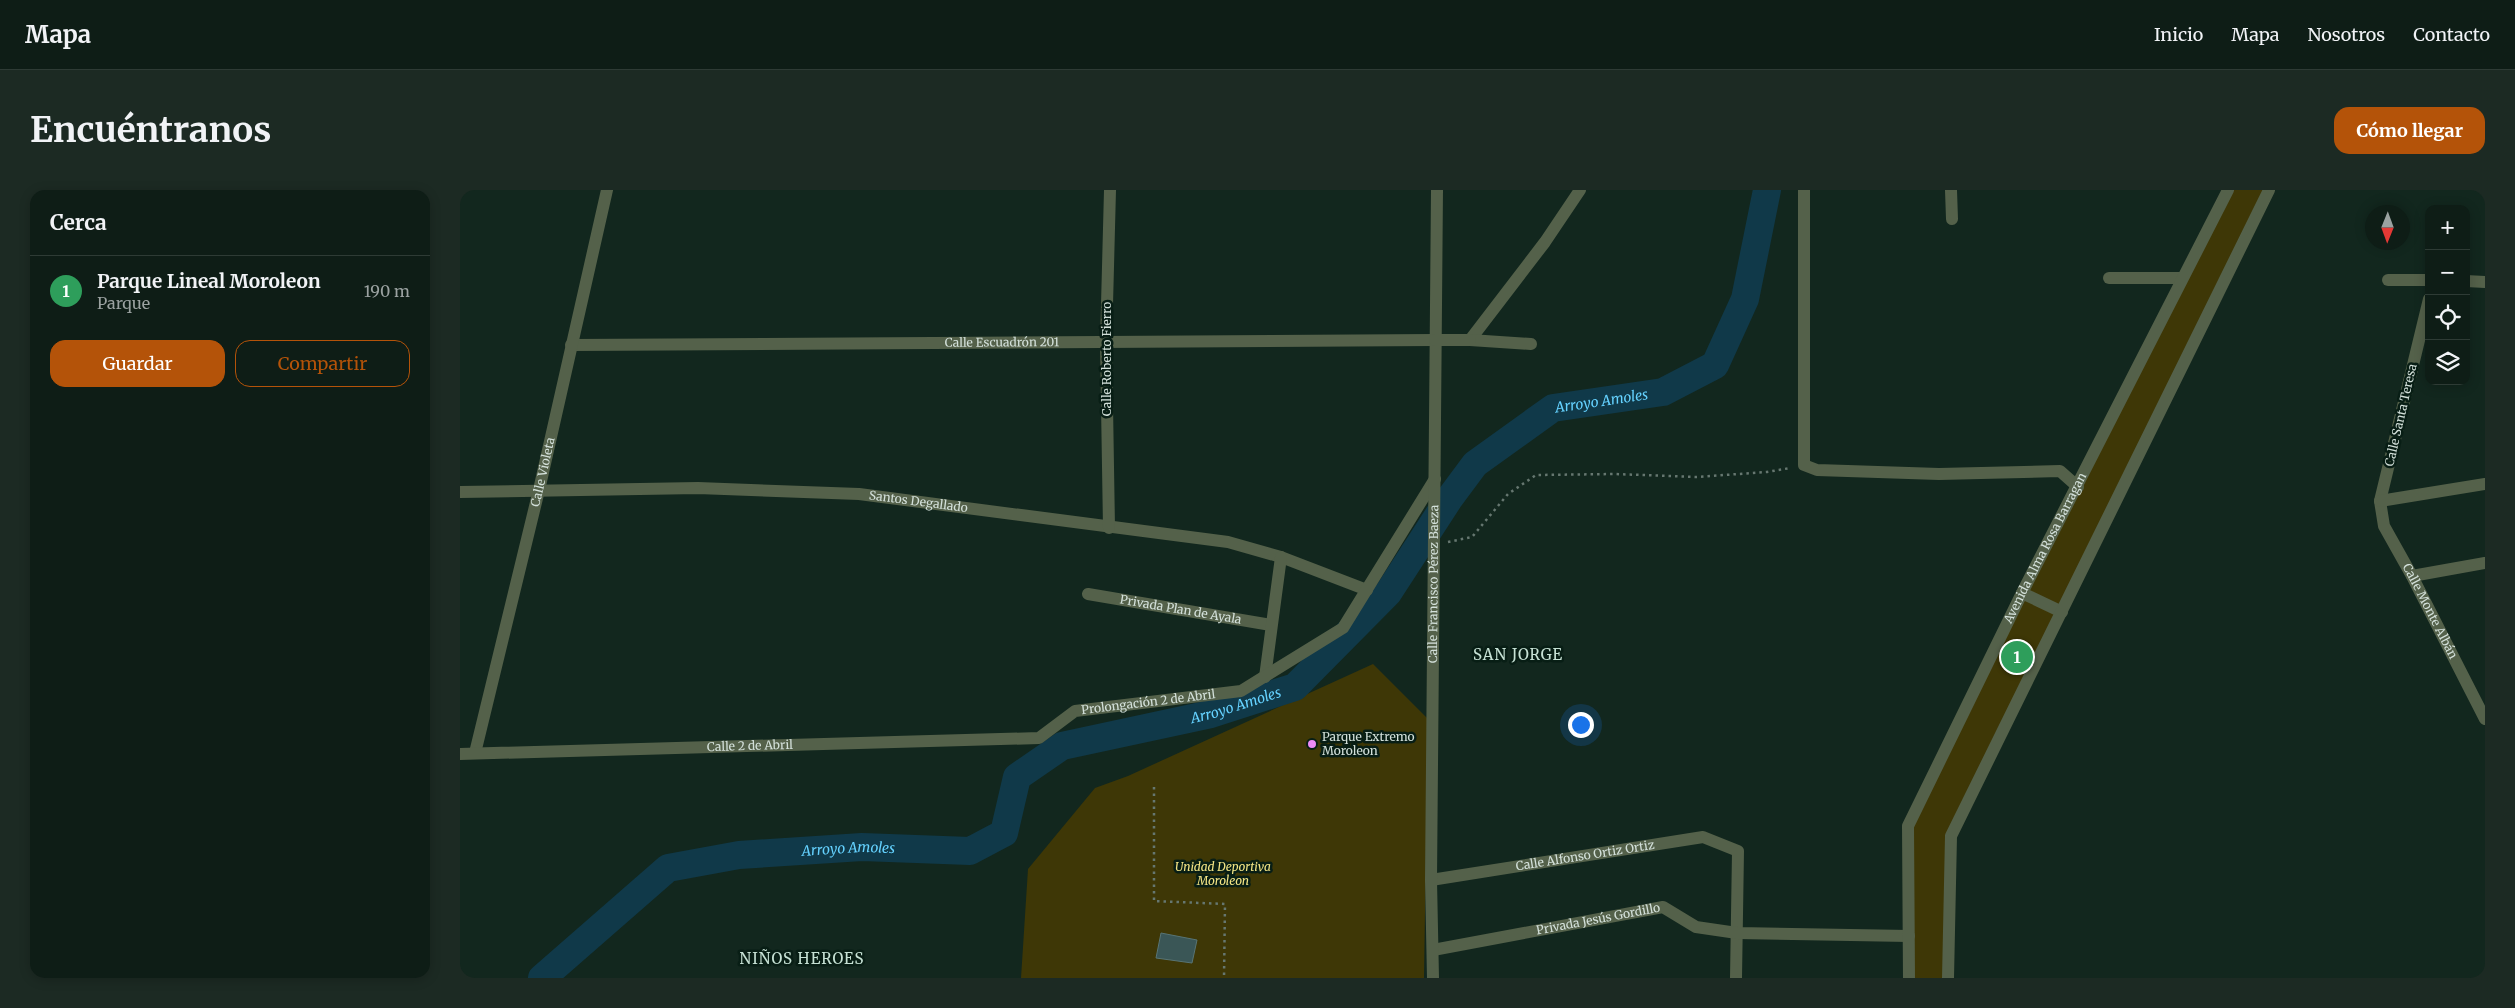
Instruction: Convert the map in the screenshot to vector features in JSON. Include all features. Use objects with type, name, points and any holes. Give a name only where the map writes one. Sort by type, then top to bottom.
[{"type":"street","points":[[607,190],[620,190]]},
{"type":"street","name":"Calle Violeta","points":[[475,753],[539,490],[607,190]]},
{"type":"street","name":"Calle Roberto Fierro","points":[[1109,528],[1106,342],[1110,190]]},
{"type":"street","name":"Calle Francisco Pérez Baeza","points":[[1433,978],[1430,880],[1435,540],[1437,190]]},
{"type":"street","points":[[1470,340],[1545,242],[1580,190]]},
{"type":"street","points":[[1804,190],[1804,465],[1817,470],[1939,474],[2060,471],[2078,487]]},
{"type":"street","points":[[1950,190],[1952,219]]},
{"type":"street","name":"Avenida Alma Rosa Barragan","points":[[1909,978],[1908,826],[2022,593],[2078,487],[2228,190]]},
{"type":"street","points":[[1948,978],[1951,836],[2269,190]]},
{"type":"street","points":[[2109,278],[2182,278]]},
{"type":"street","points":[[2388,280],[2425,280]]},
{"type":"street","points":[[2470,281],[2485,282]]},
{"type":"street","name":"Calle Santa Teresa","points":[[2380,501],[2425,315]]},
{"type":"street","name":"Calle Escuadrón 201","points":[[571,346],[1435,340],[1531,344]]},
{"type":"street","name":"Prolongación 2 de Abril","points":[[1039,738],[1075,711],[1241,691],[1265,678],[1343,628],[1435,481]]},
{"type":"street","points":[[2380,501],[2485,484]]},
{"type":"street","name":"Santos Degallado","points":[[460,492],[698,488],[859,494],[1228,542],[1281,557],[1367,590]]},
{"type":"street","name":"Calle Monte Albán","points":[[2380,501],[2384,526],[2484,714]]},
{"type":"street","points":[[1265,678],[1281,557]]},
{"type":"street","points":[[2412,576],[2485,563]]},
{"type":"street","points":[[2022,593],[2062,612]]},
{"type":"street","name":"Privada Plan de Ayala","points":[[1088,594],[1271,625]]},
{"type":"street","name":"Calle 2 de Abril","points":[[460,754],[1039,738]]},
{"type":"street","name":"Calle Alfonso Ortiz Ortiz","points":[[1430,880],[1703,837],[1738,851],[1737,933]]},
{"type":"street","name":"Privada Jesús Gordillo","points":[[1433,950],[1663,908],[1696,927],[1737,933],[1909,936]]},
{"type":"street","points":[[1736,978],[1737,933]]},
{"type":"path","points":[[1435,540],[1472,537],[1508,494],[1536,475],[1616,474],[1696,477],[1767,472],[1804,465]]},
{"type":"path","points":[[1154,787],[1154,901],[1226,904],[1224,978]]},
{"type":"green space","points":[[2223,190],[2269,190],[1951,836],[1948,978],[1909,978],[1910,827]]},
{"type":"green space","name":"Unidad Deportiva Moroleon","points":[[1373,664],[1428,719],[1424,978],[1021,978],[1028,869],[1095,788],[1128,776]]},
{"type":"building","points":[[1161,933],[1197,940],[1192,963],[1156,958]]},
{"type":"waterway","name":"Arroyo Amoles","points":[[542,978],[668,868],[739,855],[862,847],[970,851],[1004,833],[1017,777],[1062,746],[1211,714],[1295,687],[1388,593],[1449,499],[1475,464],[1553,408],[1663,392],[1715,365],[1745,299],[1767,190]]},
{"type":"place","name":"Parque Lineal Moroleon","points":[[2017,657]]},
{"type":"place","name":"Parque Extremo Moroleon","points":[[1312,744]]},
{"type":"district","name":"SAN JORGE","points":[[1518,655]]},
{"type":"district","name":"NIÑOS HEROES","points":[[802,959]]}]
